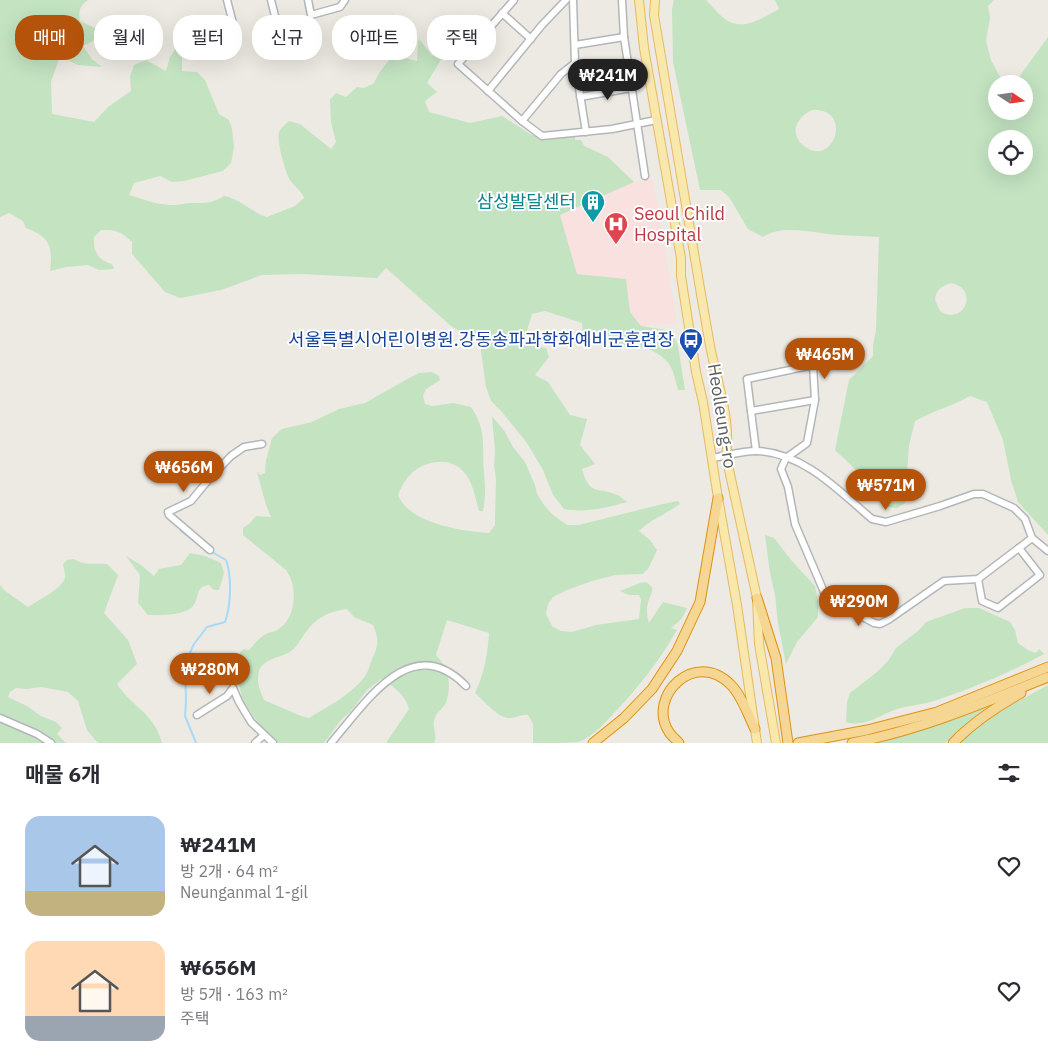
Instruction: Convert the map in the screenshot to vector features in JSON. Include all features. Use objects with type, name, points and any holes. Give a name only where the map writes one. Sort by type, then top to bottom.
[{"type":"highway","points":[[593,743],[624,718],[652,689],[677,651],[700,602],[718,498]]},
{"type":"highway","points":[[758,598],[776,658],[788,743]]},
{"type":"highway","points":[[798,743],[867,730],[937,712],[1048,667]]},
{"type":"highway","points":[[679,743],[668,731],[663,715],[666,698],[674,683],[686,674],[704,671],[721,677],[732,686],[755,729]]},
{"type":"highway","points":[[852,743],[869,740],[939,719],[1048,677]]},
{"type":"highway","points":[[953,743],[966,729],[989,711],[1048,677]]},
{"type":"main road","name":"Heolleung-ro","points":[[639,0],[644,48],[681,258],[681,276],[696,372],[703,402],[718,498],[738,605],[758,743]]},
{"type":"main road","name":"Heolleung-ro","points":[[654,0],[654,15],[709,344],[729,439],[726,456],[758,598],[759,644],[776,743]]},
{"type":"street","points":[[228,0],[231,15]]},
{"type":"street","points":[[271,0],[275,15]]},
{"type":"street","points":[[308,0],[311,15],[340,7],[345,0]]},
{"type":"street","points":[[514,0],[458,64],[522,121],[542,136],[636,125],[656,120]]},
{"type":"street","points":[[488,91],[566,0]]},
{"type":"street","points":[[573,0],[575,63],[586,132]]},
{"type":"street","points":[[622,0],[624,37],[636,125],[646,176]]},
{"type":"street","points":[[502,13],[531,39]]},
{"type":"street","points":[[575,46],[624,37]]},
{"type":"street","points":[[522,121],[561,74],[575,63]]},
{"type":"street","points":[[580,97],[631,88]]},
{"type":"street","points":[[756,451],[747,378],[813,365],[815,400],[807,443],[786,458],[781,469],[788,487],[795,524],[828,598],[874,623],[880,624],[944,581],[978,578],[1032,538]]},
{"type":"street","points":[[752,411],[815,400]]},
{"type":"street","points":[[210,550],[169,515],[168,512],[191,501],[210,478],[244,447],[262,444]]},
{"type":"street","points":[[712,458],[756,451],[801,463],[817,472],[872,519],[879,522],[886,522],[974,494],[983,494],[1014,508],[1025,519],[1032,538],[1048,552]]},
{"type":"street","points":[[978,578],[982,601],[998,608],[1040,575],[1019,548]]},
{"type":"street","points":[[331,743],[376,689],[408,668],[425,666],[444,668],[458,677],[466,686]]},
{"type":"street","points":[[197,714],[226,696],[233,688],[251,722],[273,743]]},
{"type":"street","points":[[0,718],[51,743]]},
{"type":"street","points":[[255,743],[264,734]]},
{"type":"shaded area","name":"Seoul Child Hospital","points":[[653,178],[677,323],[641,326],[630,312],[626,279],[577,274],[560,215],[634,182]]},
{"type":"green space","points":[[0,0],[88,0],[80,9],[79,15],[15,15],[15,60],[59,60],[51,82],[52,114],[94,122],[108,107],[131,91],[130,77],[134,65],[146,60],[166,71],[173,52],[173,60],[182,60],[182,71],[197,72],[205,80],[219,114],[229,120],[232,129],[234,147],[231,163],[223,171],[184,181],[172,182],[160,176],[134,183],[129,195],[169,205],[211,202],[224,196],[236,200],[267,217],[295,206],[304,198],[290,180],[281,155],[279,134],[281,129],[289,121],[300,124],[331,149],[336,142],[331,122],[330,100],[336,93],[346,97],[357,87],[364,88],[374,83],[389,60],[417,61],[418,41],[420,40],[427,49],[427,60],[441,60],[427,83],[437,92],[425,101],[429,112],[470,123],[502,116],[530,134],[544,139],[575,137],[575,140],[581,140],[584,146],[608,157],[634,182],[560,215],[577,274],[626,279],[630,312],[641,326],[672,331],[678,346],[685,390],[678,390],[667,361],[649,349],[583,338],[582,323],[545,311],[532,314],[523,344],[546,348],[549,357],[535,375],[548,382],[570,415],[587,419],[580,445],[595,464],[582,469],[588,484],[595,489],[610,492],[627,502],[596,509],[564,509],[553,495],[543,470],[527,443],[491,401],[486,387],[480,344],[451,326],[386,268],[377,278],[303,274],[262,275],[221,290],[180,298],[165,292],[132,254],[132,242],[121,233],[101,230],[94,237],[94,247],[97,255],[112,264],[114,269],[99,270],[88,265],[50,271],[51,255],[45,239],[26,228],[23,221],[9,213],[0,217]]},
{"type":"green space","points":[[674,0],[706,0],[727,21],[742,24],[757,21],[779,9],[775,0],[994,0],[988,6],[990,18],[986,41],[991,60],[999,75],[988,75],[988,120],[1033,120],[1033,75],[1020,75],[1048,37],[1048,535],[1018,502],[1011,480],[1003,440],[987,402],[970,396],[915,421],[909,445],[905,503],[897,508],[888,507],[855,469],[835,450],[849,380],[873,356],[876,331],[879,237],[790,230],[771,233],[763,237],[748,229],[729,197],[721,190],[700,190],[673,62],[672,9]],"holes":[[[812,110],[825,112],[833,118],[836,126],[831,144],[824,150],[815,151],[804,146],[796,136],[796,126],[799,121]],[[951,283],[960,287],[965,292],[967,299],[962,311],[949,315],[940,311],[935,300],[938,291]]]},
{"type":"green space","points":[[84,23],[94,28],[93,41],[84,46]]},
{"type":"green space","points":[[84,47],[92,59],[102,67],[78,65],[68,60],[84,60]]},
{"type":"green space","points":[[432,372],[439,376],[440,380],[426,389],[423,396],[425,404],[432,406],[453,403],[471,407],[476,415],[480,423],[483,439],[485,501],[483,511],[479,511],[469,480],[463,471],[451,463],[436,462],[415,470],[408,477],[398,495],[404,505],[413,513],[452,528],[489,533],[495,525],[496,479],[492,416],[525,462],[537,494],[544,505],[553,515],[567,525],[579,525],[678,501],[680,504],[639,531],[650,540],[657,550],[648,569],[642,574],[615,575],[592,581],[553,597],[548,604],[546,614],[552,626],[561,631],[572,632],[596,625],[639,619],[641,600],[639,595],[629,595],[620,591],[640,583],[646,582],[652,587],[647,608],[649,623],[663,602],[687,608],[680,620],[671,628],[677,630],[656,663],[640,683],[602,725],[579,742],[533,743],[533,724],[528,715],[508,718],[490,708],[475,693],[485,664],[489,633],[447,620],[436,655],[443,664],[447,674],[449,689],[446,703],[434,720],[434,743],[386,743],[409,709],[402,695],[381,679],[367,690],[324,743],[278,743],[260,726],[242,699],[240,688],[234,675],[240,652],[244,649],[249,650],[263,635],[276,631],[284,625],[289,618],[294,602],[290,577],[286,570],[243,535],[243,528],[256,516],[271,517],[257,472],[260,475],[265,473],[266,460],[272,438],[282,429],[312,422],[339,409],[365,403],[419,373]],"holes":[[[347,609],[354,617],[373,625],[377,635],[375,652],[367,673],[358,685],[309,718],[264,700],[258,683],[259,671],[264,663],[293,649],[312,625],[327,614]]]},
{"type":"green space","points":[[765,535],[774,538],[815,586],[818,601],[818,617],[797,642],[786,664],[778,623]]},
{"type":"green space","points":[[190,553],[205,556],[221,563],[224,573],[219,590],[214,590],[209,585],[204,586],[199,591],[194,605],[187,611],[148,615],[138,603],[140,575],[126,556],[154,576],[159,569],[181,565]]},
{"type":"green space","points":[[74,559],[86,563],[107,564],[118,575],[104,613],[128,640],[137,664],[117,684],[148,717],[159,733],[162,743],[98,743],[87,730],[78,701],[68,692],[41,687],[16,688],[10,692],[8,697],[27,706],[41,716],[56,722],[62,728],[57,734],[66,743],[0,743],[0,585],[5,591],[28,607],[50,594],[60,585],[65,577],[63,564],[67,560]]},
{"type":"green space","points":[[965,608],[979,608],[1010,622],[1015,630],[1018,643],[1036,653],[1039,649],[1044,654],[1016,668],[941,699],[897,709],[866,722],[846,722],[847,702],[850,693],[877,672],[888,661],[896,648],[926,622]]},
{"type":"green space","points":[[1048,685],[1048,743],[958,743],[991,716]]},
{"type":"green space","points":[[990,705],[945,743],[876,743],[958,718]]},
{"type":"waterway","points":[[181,531],[201,546]]},
{"type":"waterway","points":[[196,743],[185,716],[185,663],[194,644],[207,627],[225,622],[230,600],[230,582],[226,560],[212,552]]},
{"type":"place","name":"삼성발달센터","points":[[593,223]]},
{"type":"place","name":"Seoul Child Hospital","points":[[616,245]]},
{"type":"place","name":"서울특별시어린이병원.강동송파과학화예비군훈련장","points":[[691,361]]}]
